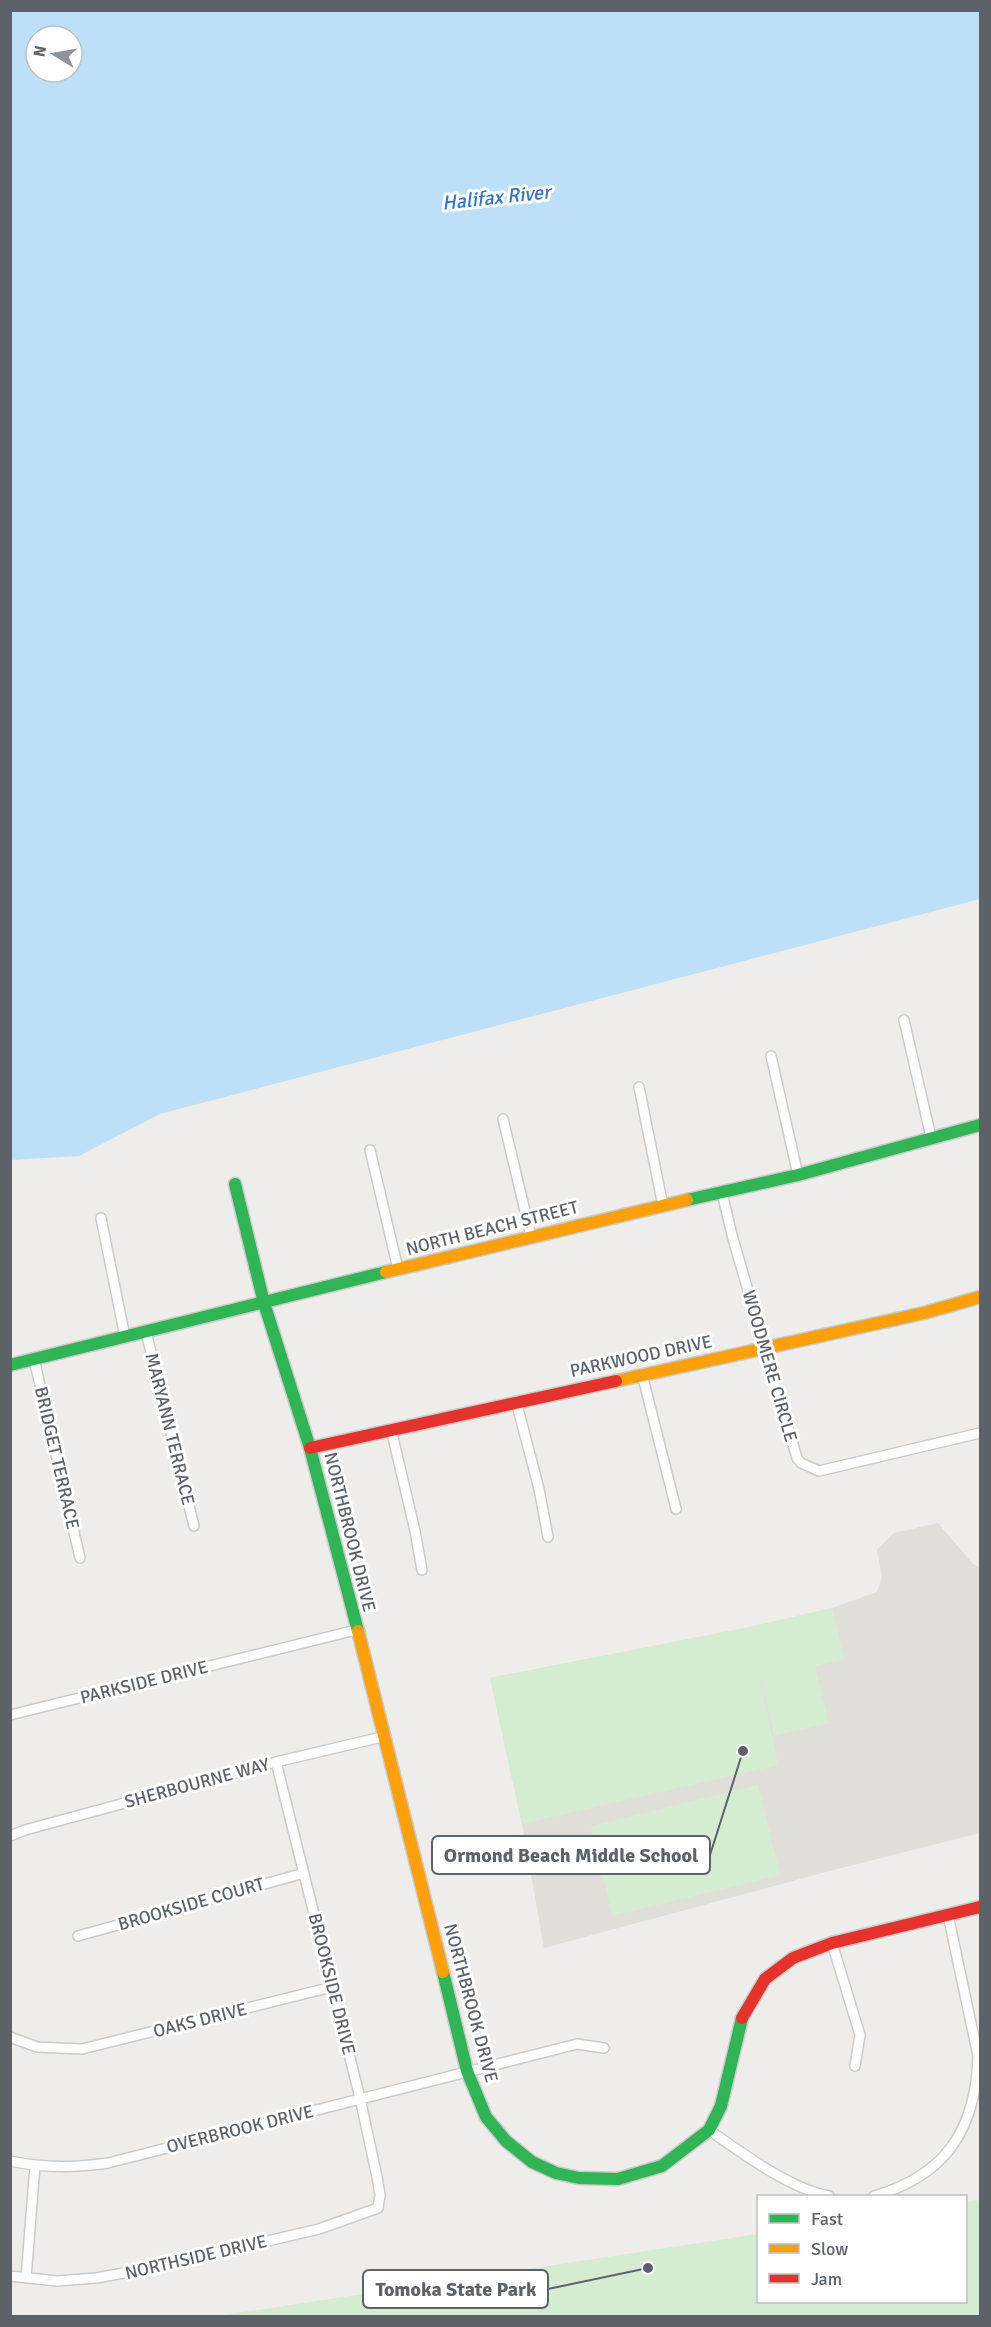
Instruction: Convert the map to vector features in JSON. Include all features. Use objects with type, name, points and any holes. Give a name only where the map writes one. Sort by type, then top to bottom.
[{"type":"street","points":[[904,1020],[932,1137]]},
{"type":"street","points":[[771,1056],[798,1175]]},
{"type":"street","points":[[639,1087],[663,1206]]},
{"type":"street","points":[[503,1119],[531,1236]]},
{"type":"street","name":"NORTH BEACH STREET","points":[[10,1365],[531,1236],[798,1175],[981,1125]]},
{"type":"street","points":[[370,1150],[398,1269]]},
{"type":"street","name":"NORTHBROOK DRIVE","points":[[235,1184],[264,1303],[310,1448],[356,1630],[386,1736],[467,2071],[486,2117],[506,2141],[532,2162],[556,2173],[579,2178],[618,2179],[662,2166],[709,2130],[721,2106],[741,2020],[765,1979],[793,1958],[832,1943],[981,1907]]},
{"type":"street","name":"WOODMERE CIRCLE","points":[[722,1193],[764,1347],[801,1462],[819,1470],[981,1433]]},
{"type":"street","points":[[101,1218],[125,1337]]},
{"type":"street","name":"PARKWOOD DRIVE","points":[[310,1448],[924,1313],[981,1297]]},
{"type":"street","name":"MARYANN TERRACE","points":[[146,1332],[194,1526]]},
{"type":"street","name":"BRIDGET TERRACE","points":[[34,1359],[80,1558]]},
{"type":"street","points":[[642,1374],[676,1509]]},
{"type":"street","points":[[516,1401],[539,1489],[548,1537]]},
{"type":"street","points":[[391,1429],[422,1569]]},
{"type":"street","name":"PARKSIDE DRIVE","points":[[10,1715],[356,1630]]},
{"type":"street","name":"SHERBOURNE WAY","points":[[10,1836],[276,1762],[386,1736]]},
{"type":"street","name":"BROOKSIDE DRIVE","points":[[276,1762],[360,2098],[380,2195],[378,2208]]},
{"type":"street","name":"BROOKSIDE COURT","points":[[78,1936],[304,1873]]},
{"type":"street","points":[[878,2195],[916,2181],[936,2165],[953,2147],[968,2120],[978,2077],[978,2056],[948,1915]]},
{"type":"street","points":[[832,1943],[860,2035],[855,2066]]},
{"type":"street","name":"OAKS DRIVE","points":[[10,2037],[37,2047],[68,2049],[114,2042],[332,1987]]},
{"type":"street","name":"OVERBROOK DRIVE","points":[[10,2162],[35,2166],[76,2167],[108,2163],[577,2044],[604,2048]]},
{"type":"street","points":[[709,2130],[807,2191],[825,2195]]},
{"type":"street","points":[[26,2278],[35,2166]]},
{"type":"street","name":"NORTHSIDE DRIVE","points":[[10,2276],[57,2281],[96,2278],[152,2268],[319,2229],[378,2208]]},
{"type":"shaded area","points":[[938,1523],[973,1564],[980,1567],[980,1833],[544,1948],[522,1824],[490,1678],[750,1627],[832,1608],[877,1592],[882,1577],[877,1550],[894,1533]]},
{"type":"green space","points":[[832,1608],[844,1659],[815,1666],[829,1723],[774,1736],[757,1662],[778,1765],[522,1824],[490,1678],[750,1627]]},
{"type":"green space","points":[[758,1785],[780,1875],[612,1916],[591,1826]]},
{"type":"green space","points":[[980,2200],[980,2316],[217,2316],[757,2234],[757,2303],[967,2303],[967,2202]]},
{"type":"water","name":"Halifax River","points":[[11,10],[980,11],[980,899],[160,1114],[79,1156],[11,1160]]},
{"type":"traffic: fast","points":[[687,1200],[798,1175],[980,1125]]},
{"type":"traffic: fast","points":[[235,1184],[264,1303],[310,1448],[358,1631]]},
{"type":"traffic: fast","points":[[10,1365],[386,1272]]},
{"type":"traffic: fast","points":[[443,1972],[467,2071],[486,2117],[506,2141],[532,2162],[556,2173],[579,2178],[618,2179],[662,2166],[709,2130],[721,2106],[742,2018]]},
{"type":"traffic: slow","points":[[386,1272],[687,1200]]},
{"type":"traffic: slow","points":[[616,1381],[924,1313],[980,1297]]},
{"type":"traffic: slow","points":[[358,1631],[443,1972]]},
{"type":"traffic: jam","points":[[310,1448],[616,1381]]},
{"type":"traffic: jam","points":[[742,2018],[765,1979],[793,1958],[832,1943],[980,1907]]},
{"type":"place","name":"Ormond Beach Middle School","points":[[743,1751]]},
{"type":"place","name":"Tomoka State Park","points":[[648,2268]]}]
